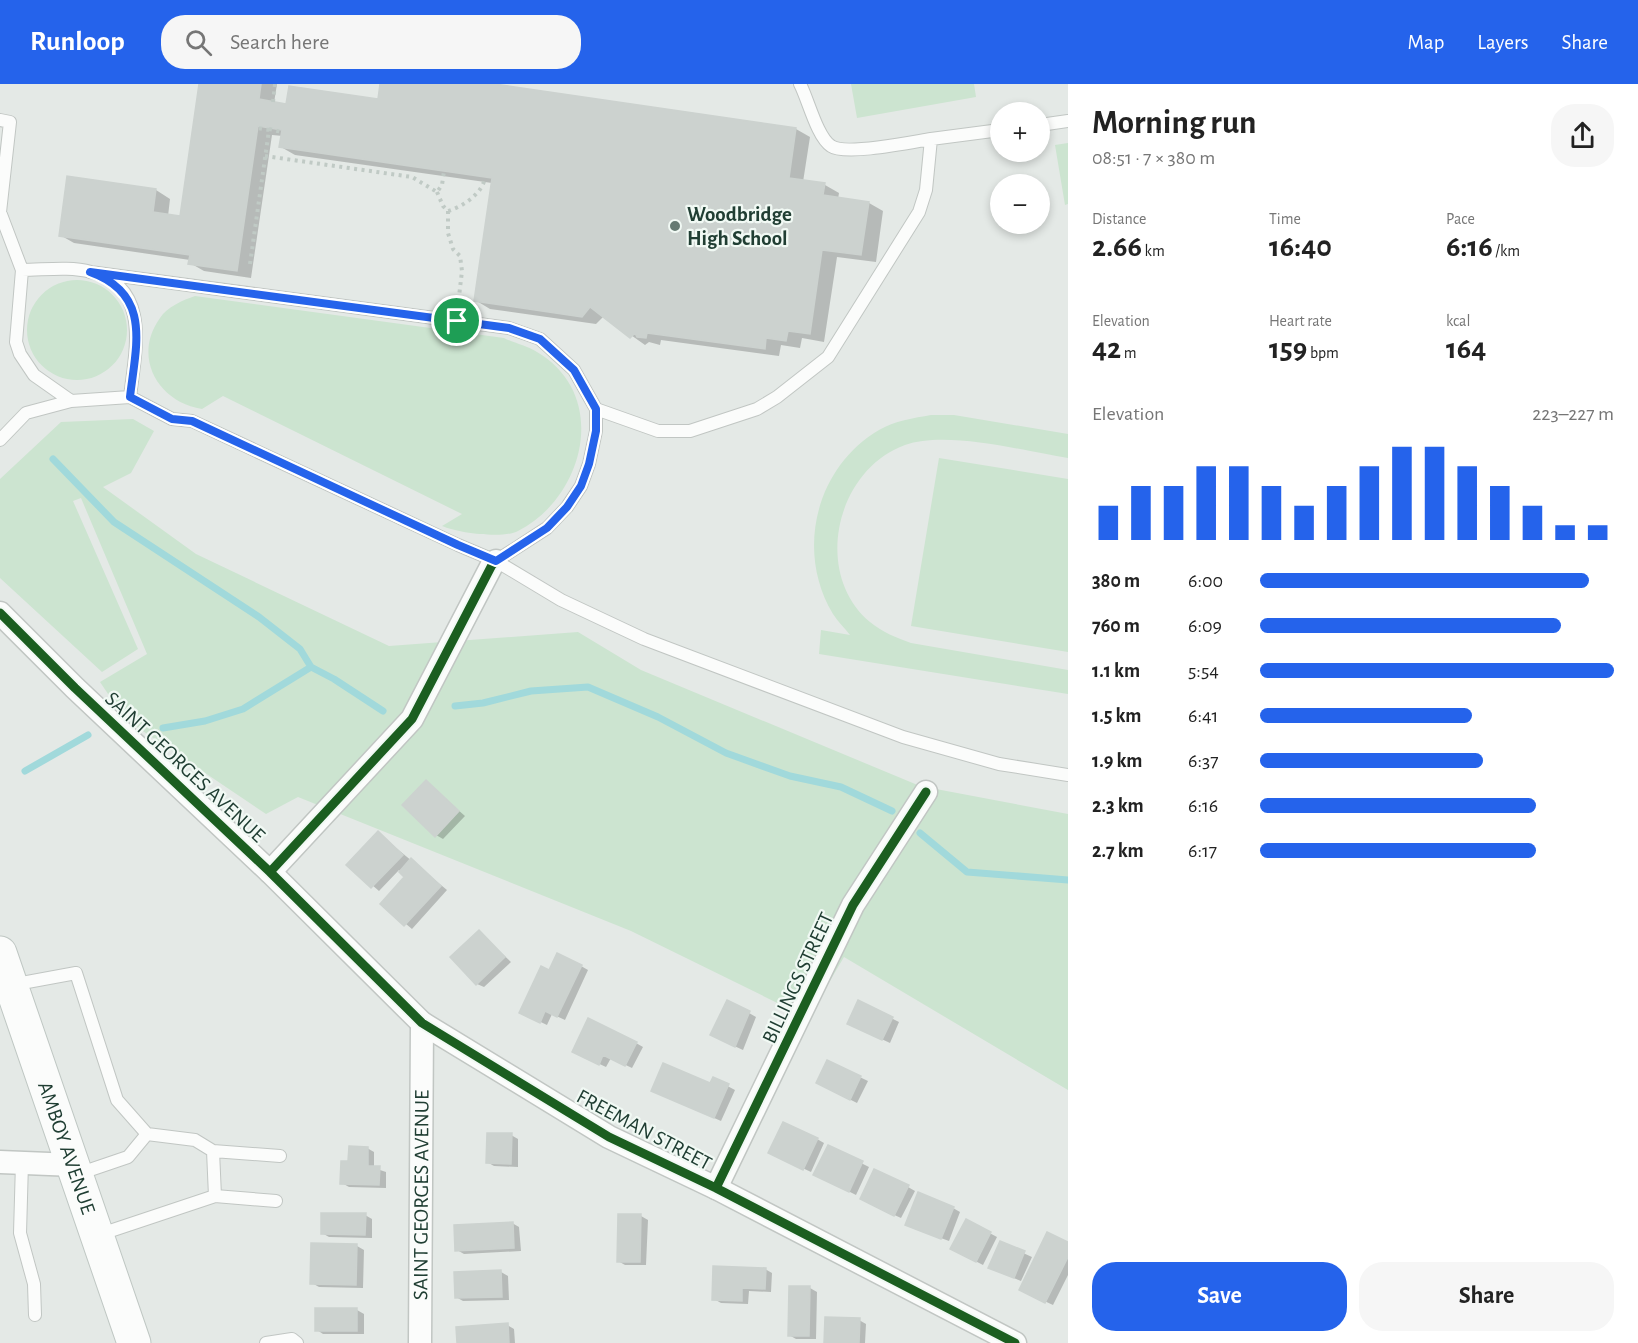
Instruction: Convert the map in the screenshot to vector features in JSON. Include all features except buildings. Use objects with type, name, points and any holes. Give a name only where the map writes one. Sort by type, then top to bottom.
[{"type":"main road","name":"AMBOY AVENUE","points":[[0,952],[134,1343]]},
{"type":"street","points":[[270,872],[412,719],[496,561]]},
{"type":"street","name":"SAINT GEORGES AVENUE","points":[[0,614],[270,872],[422,1023],[420,1343]]},
{"type":"street","name":"BILLINGS STREET","points":[[716,1188],[853,905],[926,792]]},
{"type":"street","name":"FREEMAN STREET","points":[[422,1023],[609,1137],[716,1188],[1015,1343]]},
{"type":"street","points":[[11,1163],[75,1170]]},
{"type":"lane","points":[[800,84],[820,131],[830,146],[841,149],[873,148],[990,131]]},
{"type":"lane","points":[[0,120],[10,122],[0,212],[22,270],[15,329],[20,354],[34,375],[71,401]]},
{"type":"lane","points":[[1050,123],[1068,121]]},
{"type":"lane","points":[[596,409],[658,431],[690,431],[757,409],[815,370],[828,357],[919,212],[927,190],[931,139]]},
{"type":"lane","points":[[22,270],[90,272],[509,328],[540,339],[574,370],[596,409],[596,431],[589,464],[581,486],[567,507],[547,528],[496,561]]},
{"type":"lane","points":[[90,272],[116,284],[132,306],[138,334],[130,397]]},
{"type":"lane","points":[[0,440],[26,413],[71,401],[130,397],[172,419],[192,421],[496,561],[561,600],[644,639],[903,737],[999,764],[1068,775]]},
{"type":"lane","points":[[11,985],[76,973],[117,1100],[147,1134],[195,1140],[213,1151],[280,1156]]},
{"type":"lane","points":[[75,1170],[128,1157],[147,1134]]},
{"type":"lane","points":[[213,1151],[215,1197]]},
{"type":"lane","points":[[11,1163],[20,1233],[34,1284],[35,1315]]},
{"type":"lane","points":[[98,1235],[215,1197],[276,1201]]},
{"type":"lane","points":[[266,1343],[292,1339],[297,1343]]},
{"type":"path","points":[[273,102],[275,84]]},
{"type":"path","points":[[257,128],[282,132]]},
{"type":"path","points":[[250,264],[269,129]]},
{"type":"path","points":[[265,156],[412,177],[437,192],[443,206],[448,211],[448,233],[453,249],[460,256],[462,271],[457,321]]},
{"type":"path","points":[[437,192],[442,185],[444,171]]},
{"type":"path","points":[[448,211],[457,208],[482,190],[485,177]]},
{"type":"green space","points":[[851,84],[974,84],[976,97],[857,118]]},
{"type":"green space","points":[[1068,143],[1068,204],[1065,205],[1055,145]]},
{"type":"green space","points":[[77,280],[96,284],[112,295],[123,311],[127,330],[123,349],[112,365],[96,376],[77,380],[58,376],[42,365],[31,349],[27,330],[31,311],[42,295],[58,284]]},
{"type":"green space","points":[[195,296],[504,338],[529,348],[560,371],[574,393],[581,419],[580,445],[573,471],[560,495],[541,515],[518,531],[502,535],[480,534],[442,526],[462,514],[223,396],[202,409],[186,405],[162,387],[154,376],[149,362],[152,333],[167,310]]},
{"type":"green space","points":[[931,415],[954,415],[1068,434],[1068,458],[986,443],[942,440],[905,445],[881,458],[862,476],[848,499],[840,524],[837,551],[841,577],[852,601],[875,626],[911,643],[1068,670],[1068,694],[819,654],[821,630],[850,635],[833,614],[821,590],[815,564],[814,538],[818,512],[827,488],[840,466],[857,446],[879,430],[898,422]]},
{"type":"green space","points":[[133,419],[154,431],[131,473],[103,487],[196,554],[389,646],[578,632],[641,670],[920,786],[1068,814],[1068,1090],[844,957],[808,1018],[631,931],[298,797],[266,814],[125,719],[100,682],[147,654],[81,498],[73,501],[138,649],[102,672],[0,578],[0,479],[61,422]]},
{"type":"green space","points":[[939,458],[1068,479],[1068,652],[911,626]]},
{"type":"waterway","points":[[53,459],[114,522],[259,617],[300,649],[311,667],[383,711]]},
{"type":"waterway","points":[[163,728],[205,721],[243,709],[311,667]]},
{"type":"waterway","points":[[455,706],[483,703],[531,691],[588,687],[658,717],[726,753],[790,776],[841,787],[892,811]]},
{"type":"waterway","points":[[25,771],[88,735]]},
{"type":"waterway","points":[[920,833],[967,872],[1068,880]]},
{"type":"cycle path","points":[[270,872],[412,719],[496,561]]},
{"type":"cycle path","points":[[0,613],[75,688],[270,872],[422,1023],[609,1137],[716,1188],[1015,1343]]},
{"type":"cycle path","points":[[716,1188],[853,905],[926,792]]},
{"type":"place","name":"Woodbridge High School","points":[[675,226]]},
{"type":"route","points":[[90,272],[457,321],[509,328],[540,339],[574,370],[596,409],[596,431],[589,464],[581,486],[567,507],[547,528],[496,561],[192,421],[172,419],[130,397],[138,334],[132,306],[116,284],[104,276],[90,272]]}]
